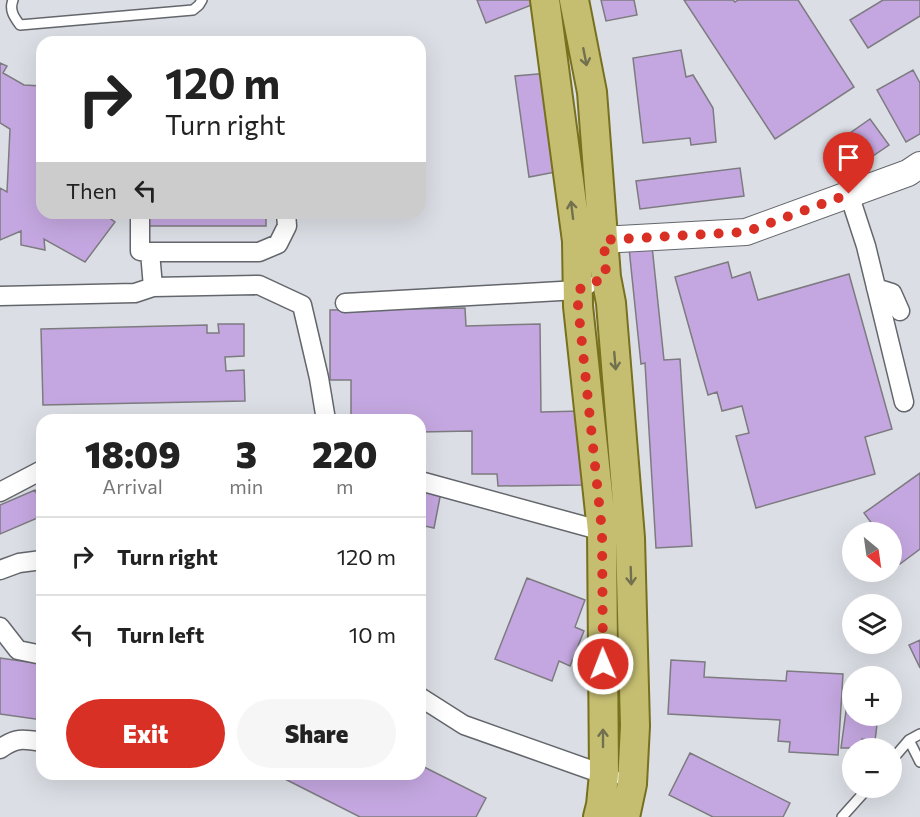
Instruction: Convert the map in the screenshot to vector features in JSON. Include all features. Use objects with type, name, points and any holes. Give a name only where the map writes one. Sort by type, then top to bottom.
[{"type":"main road","points":[[545,0],[590,240],[606,277],[610,303],[630,538],[635,726],[632,784],[625,817]]},
{"type":"main road","points":[[574,0],[592,92],[590,240],[578,298],[602,531],[604,774],[598,817]]},
{"type":"street","points":[[590,240],[746,232],[908,173],[920,165]]},
{"type":"street","points":[[849,194],[866,246],[904,402]]},
{"type":"street","points":[[141,219],[140,251],[150,252],[259,252],[278,244],[287,225],[286,219]]},
{"type":"street","points":[[150,252],[153,287]]},
{"type":"street","points":[[259,252],[259,285]]},
{"type":"street","points":[[345,303],[578,298],[606,277]]},
{"type":"street","points":[[0,296],[135,293],[153,287],[259,285],[302,305],[325,414]]},
{"type":"street","points":[[876,288],[892,293],[900,311]]},
{"type":"street","points":[[0,492],[36,473]]},
{"type":"street","points":[[426,483],[630,538]]},
{"type":"street","points":[[0,570],[19,563],[36,561]]},
{"type":"street","points":[[0,627],[18,650],[36,654]]},
{"type":"street","points":[[426,702],[464,725],[632,784]]},
{"type":"street","points":[[0,749],[9,742],[25,739],[36,741]]},
{"type":"lane","points":[[13,0],[11,3],[13,15],[20,25],[193,10],[202,0]]},
{"type":"lane","points":[[902,748],[909,740],[920,734]]},
{"type":"lane","points":[[909,740],[920,762]]},
{"type":"lane","points":[[842,817],[859,798]]},
{"type":"building","points":[[477,0],[539,0],[539,2],[486,23]]},
{"type":"building","points":[[601,0],[634,0],[637,15],[606,21]]},
{"type":"building","points":[[684,0],[733,0],[735,2],[738,0],[798,0],[854,87],[775,139]]},
{"type":"building","points":[[883,0],[920,0],[920,16],[868,48],[850,20]]},
{"type":"building","points":[[681,50],[686,77],[693,75],[713,108],[716,142],[691,145],[690,138],[643,143],[633,58]]},
{"type":"building","points":[[0,63],[7,66],[3,73],[24,85],[36,86],[36,219],[111,219],[115,222],[85,262],[44,239],[45,250],[21,245],[21,231],[0,240],[0,188],[7,192],[10,129],[0,123]]},
{"type":"building","points":[[913,70],[920,83],[920,134],[906,142],[877,90]]},
{"type":"building","points":[[549,73],[561,171],[529,177],[515,76]]},
{"type":"building","points":[[870,119],[889,145],[861,164],[843,138]]},
{"type":"building","points":[[740,168],[744,196],[640,209],[636,181]]},
{"type":"building","points":[[143,219],[266,219],[266,226],[143,226]]},
{"type":"building","points":[[652,246],[664,360],[680,359],[692,546],[656,548],[645,363],[641,364],[629,248]]},
{"type":"building","points":[[728,262],[732,278],[750,272],[758,300],[849,274],[892,429],[865,437],[875,474],[756,508],[736,436],[749,433],[742,406],[722,411],[717,392],[708,395],[675,277]]},
{"type":"building","points":[[465,308],[466,326],[540,324],[541,412],[581,411],[582,485],[498,486],[497,474],[472,474],[472,431],[426,432],[426,414],[351,414],[351,380],[330,380],[330,310]]},
{"type":"building","points":[[218,324],[244,324],[244,356],[225,357],[226,371],[244,370],[245,401],[43,405],[41,329],[207,325],[207,333],[219,333]]},
{"type":"building","points":[[920,473],[920,549],[902,562],[902,522],[871,522],[864,513]]},
{"type":"building","points":[[426,488],[441,492],[434,528],[426,526]]},
{"type":"building","points":[[35,490],[36,519],[0,534],[0,505]]},
{"type":"building","points":[[527,578],[585,600],[575,627],[584,631],[570,666],[559,661],[552,681],[495,659]]},
{"type":"building","points":[[920,640],[920,668],[909,645]]},
{"type":"building","points":[[0,658],[36,663],[36,719],[0,714]]},
{"type":"building","points":[[671,660],[705,662],[704,677],[786,681],[787,671],[842,674],[838,755],[789,752],[790,742],[778,741],[780,720],[668,714]]},
{"type":"building","points":[[844,726],[877,726],[875,738],[842,738]]},
{"type":"building","points":[[690,753],[790,803],[783,817],[713,817],[669,795]]},
{"type":"building","points":[[426,768],[486,798],[476,817],[360,817],[287,780],[426,780]]},
{"type":"route","points":[[603,664],[602,531],[578,290],[606,277],[604,240],[746,232],[849,194]]}]
